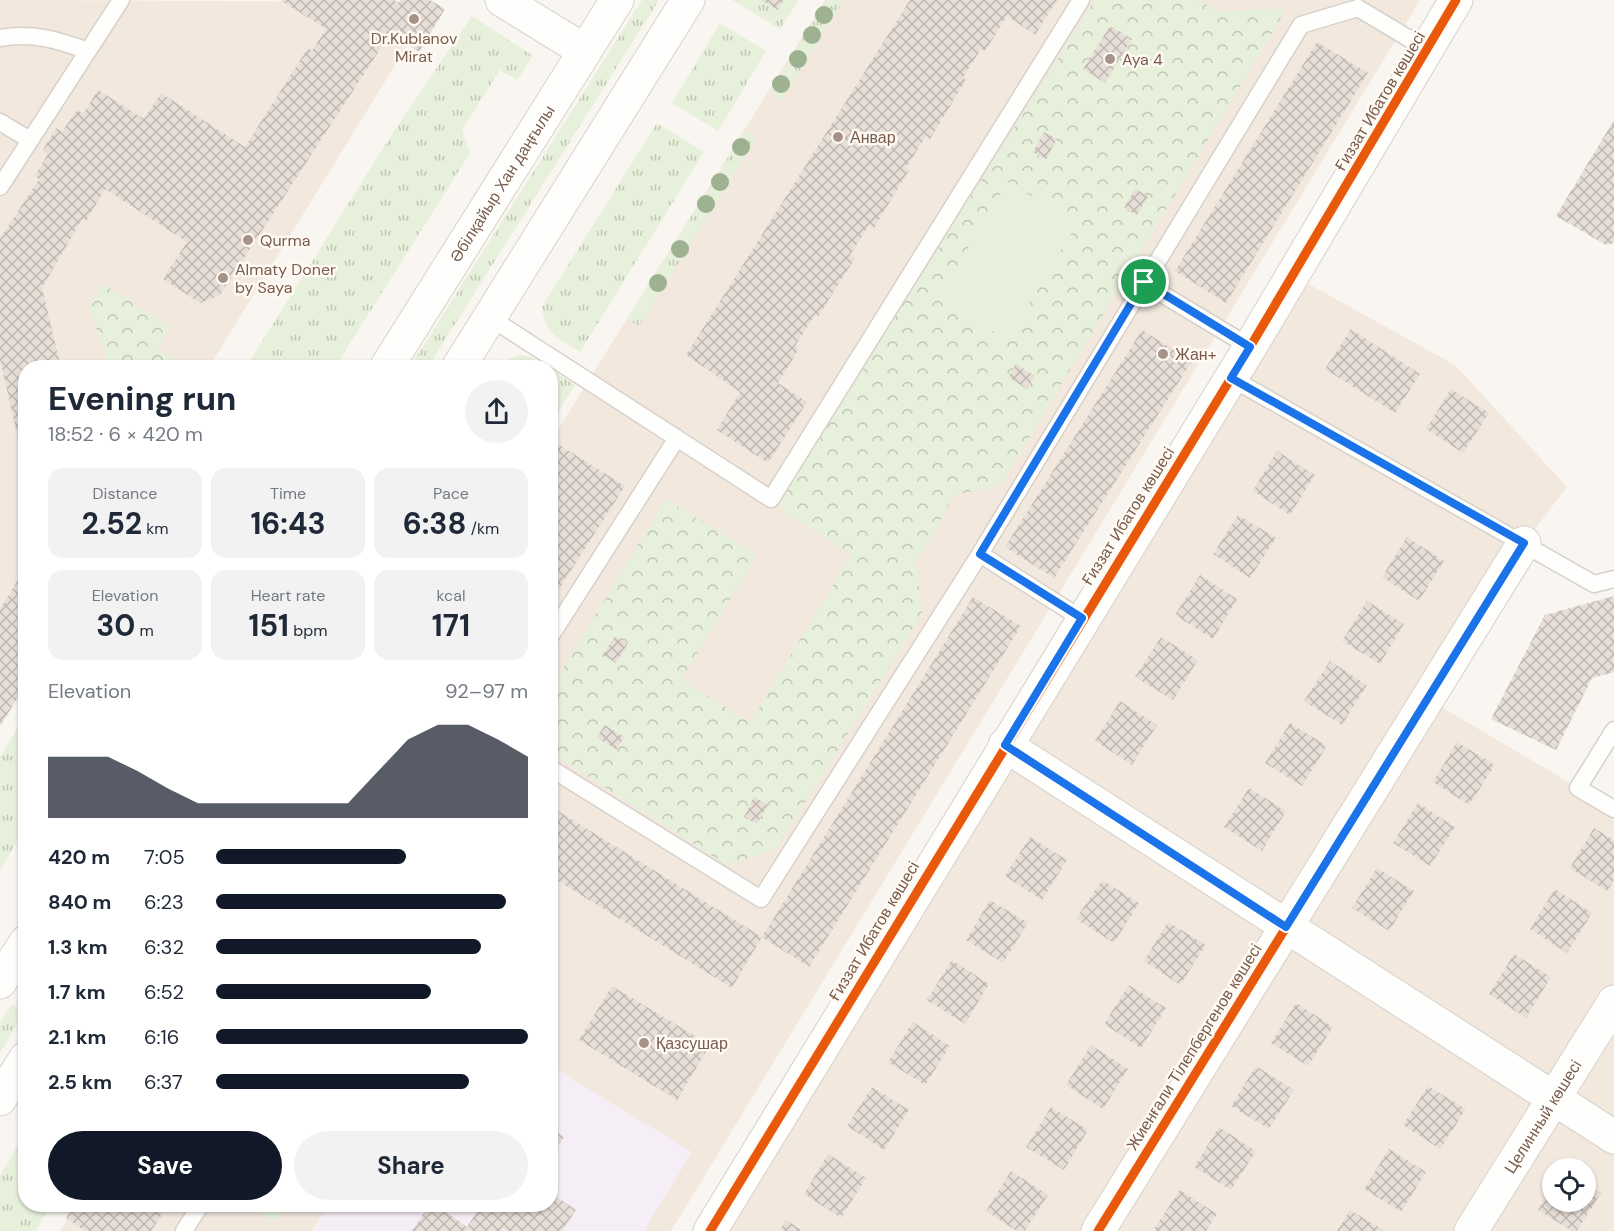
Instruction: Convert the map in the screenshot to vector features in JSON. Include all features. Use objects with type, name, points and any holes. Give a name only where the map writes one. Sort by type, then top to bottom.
[{"type":"street","points":[[505,0],[585,51]]},
{"type":"street","name":"Әбілқайыр Хан даңғылы","points":[[391,360],[617,0]]},
{"type":"street","points":[[463,360],[688,0]]},
{"type":"street","name":"Ғиззат Ибатов көшесі","points":[[710,1231],[1082,618],[1250,347],[1456,0]]},
{"type":"street","name":"Жиенғали Тілепбергенов көшесі","points":[[1098,1231],[1524,543]]},
{"type":"street","points":[[1005,745],[1614,1137]]},
{"type":"street","points":[[0,982],[18,954]]},
{"type":"street","name":"Целинный көшесі","points":[[1471,1231],[1614,1002]]},
{"type":"street","points":[[0,1099],[18,1071]]},
{"type":"lane","points":[[0,187],[121,0]]},
{"type":"lane","points":[[558,361],[771,499],[1081,0]]},
{"type":"lane","points":[[558,773],[761,899],[980,554],[1302,25],[1358,8],[1428,50]]},
{"type":"lane","points":[[0,38],[18,35],[53,39],[88,51]]},
{"type":"lane","points":[[0,122],[30,140]]},
{"type":"lane","points":[[1144,282],[1250,347]]},
{"type":"lane","points":[[489,317],[556,360]]},
{"type":"lane","points":[[1231,378],[1594,584],[1614,579]]},
{"type":"lane","points":[[558,624],[677,438]]},
{"type":"lane","points":[[980,554],[1082,618]]},
{"type":"lane","points":[[1614,730],[1578,788],[1614,809]]},
{"type":"lane","points":[[184,1231],[196,1212]]},
{"type":"shaded area","points":[[0,0],[434,2],[213,360],[18,360],[18,679],[0,709]]},
{"type":"shaded area","points":[[825,0],[1420,0],[671,1231],[60,1231],[72,1212],[558,1212],[558,430]]},
{"type":"shaded area","points":[[1292,275],[1455,365],[1567,487],[1524,543],[1428,699],[1614,809],[1614,1231],[710,1231]]},
{"type":"shaded area","points":[[558,1070],[692,1152],[644,1231],[312,1231],[324,1212],[558,1212]]},
{"type":"green space","points":[[642,0],[659,0],[432,360],[414,360]]},
{"type":"green space","points":[[732,0],[799,0],[780,29]]},
{"type":"green space","points":[[827,0],[844,0],[782,100],[770,92]]},
{"type":"green space","points":[[1095,0],[1199,0],[1217,12],[1287,8],[1001,485],[955,495],[916,563],[922,614],[776,849],[727,865],[558,757],[558,676],[666,499],[757,555],[681,680],[750,722],[852,554],[783,512],[782,496]]},
{"type":"green space","points":[[472,16],[533,56],[517,80],[500,70],[462,130],[470,153],[339,360],[250,360],[392,134]]},
{"type":"green space","points":[[720,23],[766,51],[718,131],[672,103]]},
{"type":"green space","points":[[657,123],[704,152],[580,352],[554,335],[546,324],[542,307]]},
{"type":"green space","points":[[745,131],[757,138],[639,326],[627,319]]},
{"type":"green space","points":[[1008,182],[1077,224],[1007,340],[938,298]]},
{"type":"green space","points":[[103,284],[170,327],[157,349],[175,360],[108,360],[89,308]]},
{"type":"green space","points":[[520,355],[536,360],[507,360]]},
{"type":"green space","points":[[558,374],[575,385],[558,412]]},
{"type":"green space","points":[[18,727],[18,840],[0,870],[0,757]]},
{"type":"green space","points":[[12,1004],[18,1008],[18,1023],[0,1053],[0,1022]]},
{"type":"green space","points":[[18,1145],[18,1212],[47,1212],[36,1231],[0,1231],[0,1176]]},
{"type":"green space","points":[[258,1212],[281,1212],[275,1222]]},
{"type":"building","points":[[280,0],[394,0],[399,3],[400,0],[430,0],[445,9],[419,52],[390,34],[220,295],[200,303],[163,279],[187,242],[105,189],[86,221],[82,219],[42,288],[59,360],[18,360],[18,439],[0,359],[0,239],[39,179],[35,176],[48,154],[43,150],[56,128],[62,132],[77,110],[83,114],[98,90],[144,119],[161,93],[245,147],[308,48],[312,51],[326,29]]},
{"type":"building","points":[[761,0],[784,0],[778,10]]},
{"type":"building","points":[[910,0],[1057,0],[1035,35],[1007,16],[985,51],[981,49],[972,63],[963,78],[966,80],[930,139],[926,136],[906,168],[909,170],[874,228],[869,225],[850,255],[855,258],[818,317],[815,315],[795,346],[799,349],[778,383],[807,402],[768,463],[717,430],[740,392],[686,355]]},
{"type":"building","points":[[1110,26],[1132,39],[1105,83],[1083,69]]},
{"type":"building","points":[[1317,42],[1368,73],[1226,303],[1175,271]]},
{"type":"building","points":[[1614,120],[1614,243],[1606,245],[1556,216]]},
{"type":"building","points":[[1044,132],[1057,139],[1046,159],[1033,152]]},
{"type":"building","points":[[1135,189],[1148,196],[1137,215],[1124,208]]},
{"type":"building","points":[[1351,329],[1420,374],[1395,413],[1325,369]]},
{"type":"building","points":[[1142,330],[1192,361],[1054,578],[1005,547]]},
{"type":"building","points":[[1016,364],[1035,376],[1027,389],[1008,377]]},
{"type":"building","points":[[1451,389],[1489,413],[1463,453],[1426,429]]},
{"type":"building","points":[[558,444],[625,486],[558,591]]},
{"type":"building","points":[[1277,451],[1315,475],[1290,515],[1253,491]]},
{"type":"building","points":[[1238,515],[1276,538],[1250,578],[1213,554]]},
{"type":"building","points":[[1407,537],[1444,561],[1419,601],[1382,577]]},
{"type":"building","points":[[1200,575],[1237,599],[1213,639],[1175,615]]},
{"type":"building","points":[[18,580],[18,698],[0,726],[0,609]]},
{"type":"building","points":[[1614,596],[1614,672],[1592,678],[1556,750],[1491,719],[1545,615]]},
{"type":"building","points":[[973,597],[1021,626],[809,967],[762,937]]},
{"type":"building","points":[[1367,601],[1404,624],[1380,664],[1342,641]]},
{"type":"building","points":[[615,636],[628,643],[616,663],[603,655]]},
{"type":"building","points":[[1161,637],[1198,660],[1173,700],[1135,677]]},
{"type":"building","points":[[1330,661],[1367,685],[1342,725],[1304,701]]},
{"type":"building","points":[[1120,701],[1157,725],[1132,765],[1095,741]]},
{"type":"building","points":[[1290,723],[1327,746],[1302,786],[1265,763]]},
{"type":"building","points":[[605,725],[624,737],[616,750],[597,737]]},
{"type":"building","points":[[1457,742],[1495,765],[1469,805],[1433,782]]},
{"type":"building","points":[[1249,788],[1286,811],[1262,851],[1224,827]]},
{"type":"building","points":[[754,797],[768,805],[757,824],[744,817]]},
{"type":"building","points":[[1418,803],[1455,827],[1430,866],[1393,843]]},
{"type":"building","points":[[558,811],[762,937],[732,988],[558,881]]},
{"type":"building","points":[[1594,828],[1614,840],[1614,880],[1607,891],[1570,868]]},
{"type":"building","points":[[1030,837],[1067,860],[1042,900],[1005,876]]},
{"type":"building","points":[[1377,868],[1414,891],[1389,931],[1352,908]]},
{"type":"building","points":[[1102,880],[1139,903],[1114,943],[1076,919]]},
{"type":"building","points":[[1555,889],[1592,913],[1567,953],[1530,929]]},
{"type":"building","points":[[990,900],[1028,923],[1003,963],[966,940]]},
{"type":"building","points":[[1168,922],[1206,945],[1180,985],[1144,961]]},
{"type":"building","points":[[1514,954],[1551,977],[1526,1018],[1489,994]]},
{"type":"building","points":[[952,960],[989,984],[965,1024],[927,1000]]},
{"type":"building","points":[[1129,985],[1166,1008],[1141,1048],[1104,1024]]},
{"type":"building","name":"Қазсушар","points":[[612,986],[710,1045],[677,1100],[579,1040]]},
{"type":"building","points":[[1296,1003],[1333,1027],[1308,1066],[1271,1043]]},
{"type":"building","points":[[913,1022],[950,1046],[925,1085],[888,1062]]},
{"type":"building","points":[[1091,1045],[1128,1069],[1103,1109],[1066,1085]]},
{"type":"building","points":[[1256,1066],[1294,1090],[1269,1129],[1231,1106]]},
{"type":"building","points":[[1428,1086],[1466,1109],[1440,1149],[1403,1125]]},
{"type":"building","points":[[872,1087],[909,1110],[884,1150],[847,1126]]},
{"type":"building","points":[[1051,1107],[1088,1130],[1064,1170],[1026,1147]]},
{"type":"building","points":[[1219,1127],[1256,1151],[1231,1190],[1194,1167]]},
{"type":"building","points":[[558,1133],[564,1137],[558,1146]]},
{"type":"building","points":[[1389,1149],[1426,1172],[1401,1212],[1364,1189]]},
{"type":"building","points":[[828,1154],[866,1178],[841,1218],[804,1194]]},
{"type":"building","points":[[1011,1171],[1048,1195],[1025,1231],[1017,1231],[986,1211]]},
{"type":"building","points":[[1180,1190],[1217,1214],[1206,1231],[1157,1231],[1154,1229]]},
{"type":"building","points":[[1596,1190],[1601,1193],[1596,1201]]},
{"type":"building","points":[[558,1198],[576,1210],[562,1231],[507,1231],[503,1228],[502,1231],[412,1231],[425,1212],[446,1212],[467,1227],[477,1212],[558,1212]]},
{"type":"building","points":[[1542,1203],[1542,1212],[1589,1212],[1577,1231],[1572,1231],[1538,1210]]},
{"type":"building","points":[[1350,1210],[1385,1231],[1337,1231]]},
{"type":"building","points":[[70,1212],[164,1212],[151,1231],[85,1231],[66,1218]]},
{"type":"building","points":[[786,1220],[803,1231],[779,1231]]},
{"type":"cycle path","points":[[710,1231],[1250,347],[1456,0]]},
{"type":"cycle path","points":[[1098,1231],[1524,543]]},
{"type":"place","name":"Dr.Kublanov Mirat","points":[[414,19]]},
{"type":"place","name":"Aya 4","points":[[1110,59]]},
{"type":"place","name":"Анвар","points":[[838,137]]},
{"type":"place","name":"Qurma","points":[[248,240]]},
{"type":"place","name":"Almaty Doner by Saya","points":[[223,278]]},
{"type":"place","name":"Жан+","points":[[1163,354]]},
{"type":"place","name":"Қазсушар","points":[[644,1043]]},
{"type":"route","points":[[1144,282],[1250,347],[1231,378],[1524,543],[1286,927],[1005,745],[1082,618],[980,554],[1144,282]]}]
